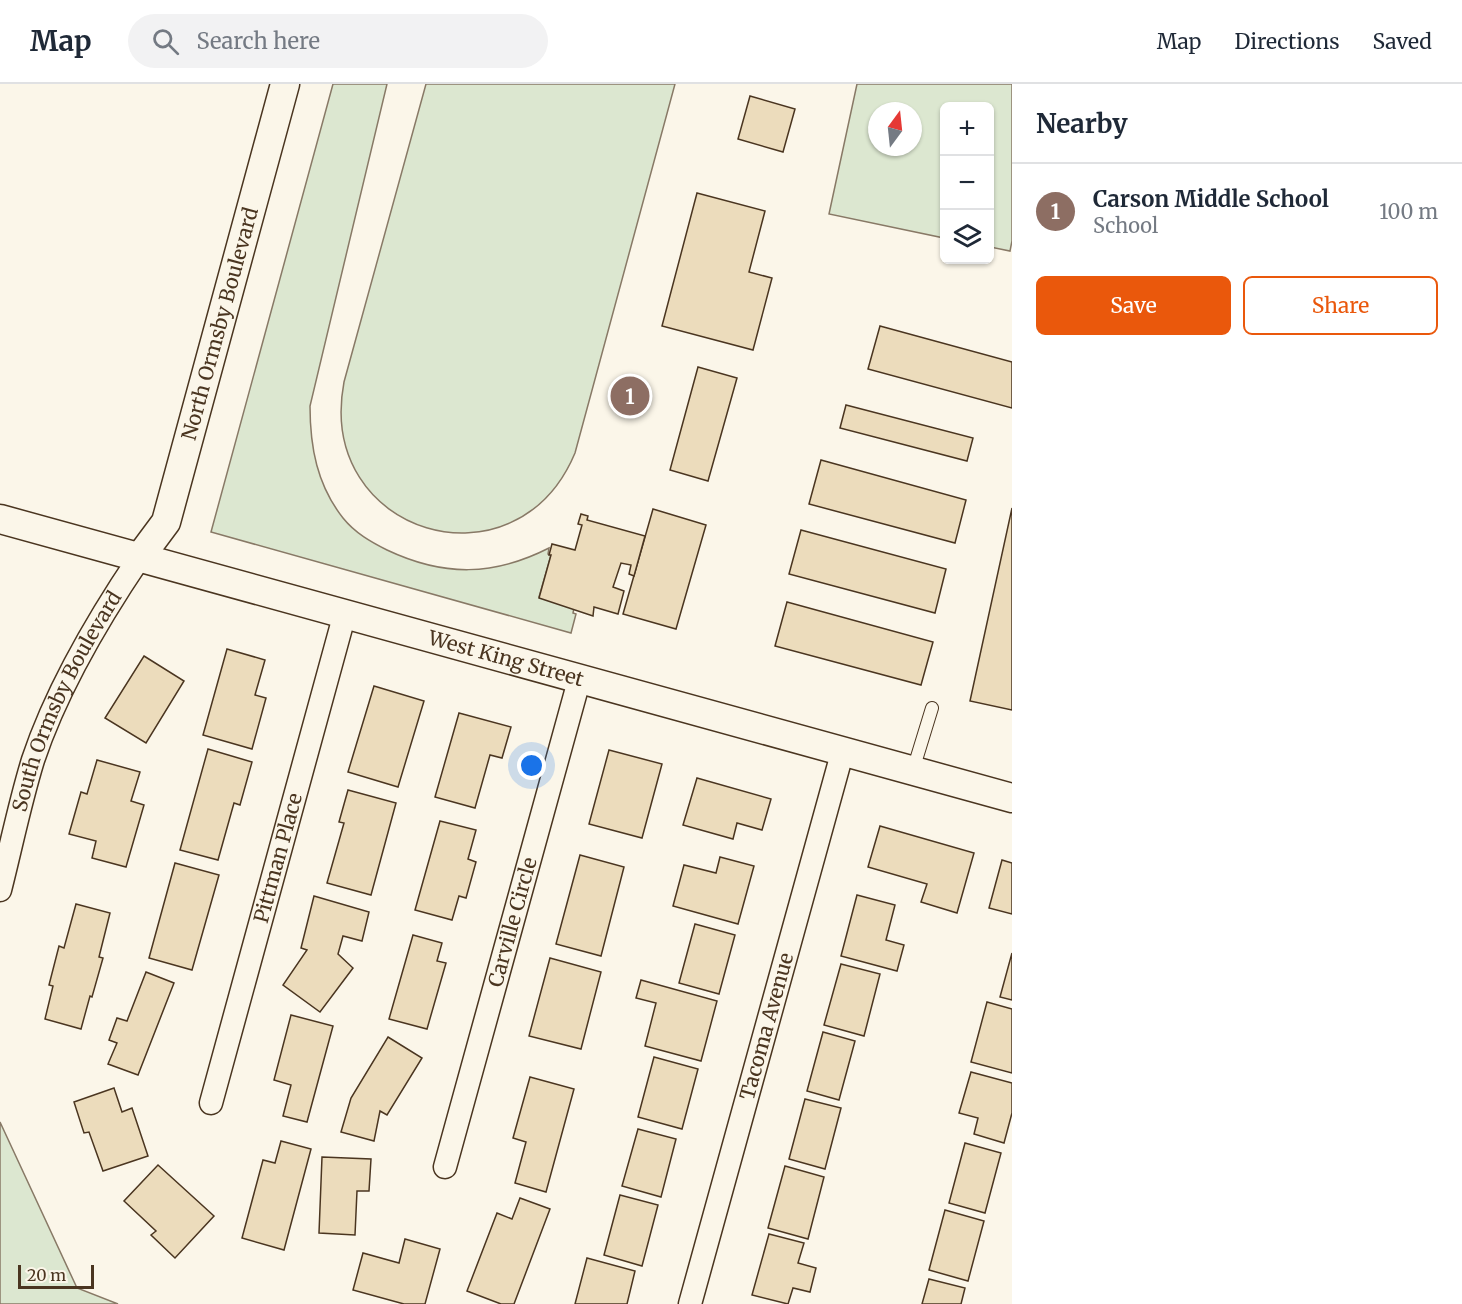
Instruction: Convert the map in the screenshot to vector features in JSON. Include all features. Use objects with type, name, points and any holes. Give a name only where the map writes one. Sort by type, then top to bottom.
[{"type":"street","name":"North Ormsby Boulevard","points":[[140,557],[166,522],[285,84]]},
{"type":"street","name":"West King Street","points":[[0,519],[580,677],[1012,798]]},
{"type":"street","name":"South Ormsby Boulevard","points":[[0,890],[33,760],[61,690],[140,557]]},
{"type":"street","name":"Pittman Place","points":[[211,1103],[345,613]]},
{"type":"street","name":"Carville Circle","points":[[445,1167],[580,677]]},
{"type":"street","name":"Tacoma Avenue","points":[[690,1304],[843,750]]},
{"type":"lane","points":[[913,770],[932,708]]},
{"type":"green space","points":[[333,84],[387,84],[310,406],[314,451],[321,479],[334,505],[353,528],[375,544],[408,559],[449,569],[469,570],[508,564],[549,548],[548,554],[551,555],[539,597],[574,608],[573,613],[576,614],[571,633],[211,532]]},
{"type":"green space","points":[[426,84],[675,84],[575,453],[547,497],[510,523],[468,533],[426,528],[389,509],[360,477],[343,435],[344,382]]},
{"type":"green space","points":[[857,84],[1012,84],[1012,241],[1010,251],[994,248],[994,102],[940,102],[940,237],[829,214]]},
{"type":"green space","points":[[0,1122],[77,1288],[118,1304],[0,1304]]},
{"type":"building","points":[[750,96],[795,109],[783,152],[738,139]]},
{"type":"building","points":[[697,193],[765,211],[749,272],[772,278],[753,350],[662,326]]},
{"type":"building","points":[[880,326],[1012,362],[1012,408],[868,369]]},
{"type":"building","points":[[698,367],[737,378],[708,481],[670,470]]},
{"type":"building","points":[[846,405],[973,438],[967,461],[840,428]]},
{"type":"building","points":[[821,460],[966,500],[955,543],[809,504]]},
{"type":"building","points":[[1012,508],[1012,710],[970,701]]},
{"type":"building","points":[[653,509],[706,525],[676,629],[623,614]]},
{"type":"building","points":[[581,514],[588,516],[587,520],[645,536],[634,576],[629,574],[631,565],[621,563],[613,587],[624,591],[618,614],[594,607],[593,616],[539,598],[552,544],[575,550],[582,525],[578,524]]},
{"type":"building","points":[[801,530],[946,569],[935,613],[789,574]]},
{"type":"building","points":[[787,602],[933,642],[921,685],[775,646]]},
{"type":"building","points":[[227,649],[265,660],[255,695],[266,698],[252,749],[203,735]]},
{"type":"building","points":[[144,656],[184,681],[146,743],[105,718]]},
{"type":"building","points":[[374,686],[424,701],[398,787],[348,772]]},
{"type":"building","points":[[459,713],[511,727],[502,758],[490,755],[475,808],[435,797]]},
{"type":"building","points":[[208,749],[252,762],[240,805],[234,803],[218,860],[180,850]]},
{"type":"building","points":[[609,750],[662,764],[642,838],[589,824]]},
{"type":"building","points":[[97,760],[140,772],[131,801],[144,805],[126,867],[92,858],[96,841],[69,834],[81,792],[87,794]]},
{"type":"building","points":[[697,778],[771,799],[762,830],[737,823],[733,839],[683,825]]},
{"type":"building","points":[[348,790],[396,803],[371,895],[327,883],[344,823],[339,822]]},
{"type":"building","points":[[440,821],[476,830],[468,859],[476,862],[466,898],[459,896],[452,920],[415,910]]},
{"type":"building","points":[[880,826],[974,853],[957,913],[921,902],[927,884],[868,867]]},
{"type":"building","points":[[580,855],[624,867],[601,956],[556,944]]},
{"type":"building","points":[[720,857],[754,866],[738,924],[673,906],[684,865],[716,873]]},
{"type":"building","points":[[1002,860],[1012,863],[1012,914],[989,908]]},
{"type":"building","points":[[175,863],[219,875],[192,970],[149,958]]},
{"type":"building","points":[[857,895],[895,905],[886,940],[904,945],[897,971],[841,956]]},
{"type":"building","points":[[314,896],[369,912],[362,941],[343,936],[338,954],[353,968],[320,1012],[283,985],[307,950],[301,948]]},
{"type":"building","points":[[76,904],[110,913],[99,957],[103,958],[81,1029],[45,1019],[53,986],[49,985],[59,946],[64,948]]},
{"type":"building","points":[[695,924],[735,935],[719,994],[679,983]]},
{"type":"building","points":[[413,935],[442,943],[437,961],[446,963],[427,1029],[389,1019]]},
{"type":"building","points":[[1012,953],[1012,1000],[1000,997]]},
{"type":"building","points":[[550,958],[601,972],[581,1049],[529,1036]]},
{"type":"building","points":[[841,964],[880,974],[864,1036],[824,1025]]},
{"type":"building","points":[[146,972],[174,983],[138,1075],[108,1064],[117,1043],[109,1040],[117,1018],[127,1021]]},
{"type":"building","points":[[641,980],[717,1001],[701,1061],[645,1046],[656,1003],[636,998]]},
{"type":"building","points":[[987,1002],[1012,1009],[1012,1073],[971,1062]]},
{"type":"building","points":[[291,1015],[333,1026],[307,1122],[283,1116],[291,1085],[274,1080]]},
{"type":"building","points":[[823,1032],[855,1041],[839,1100],[807,1091]]},
{"type":"building","points":[[388,1037],[422,1058],[387,1115],[380,1111],[374,1141],[341,1132],[351,1098]]},
{"type":"building","points":[[654,1057],[698,1069],[682,1129],[638,1117]]},
{"type":"building","points":[[971,1072],[1012,1083],[1012,1113],[1004,1143],[974,1134],[978,1118],[959,1113]]},
{"type":"building","points":[[530,1077],[574,1089],[546,1192],[515,1183],[526,1142],[513,1138]]},
{"type":"building","points":[[114,1088],[122,1112],[132,1108],[148,1156],[103,1171],[89,1132],[84,1133],[74,1102]]},
{"type":"building","points":[[805,1099],[841,1108],[825,1169],[789,1159]]},
{"type":"building","points":[[638,1129],[676,1139],[661,1197],[622,1186]]},
{"type":"building","points":[[281,1141],[311,1149],[284,1250],[242,1238],[263,1160],[275,1163]]},
{"type":"building","points":[[965,1143],[1001,1153],[985,1213],[949,1203]]},
{"type":"building","points":[[322,1157],[371,1159],[369,1191],[357,1191],[355,1235],[319,1233]]},
{"type":"building","points":[[158,1165],[214,1216],[175,1258],[151,1235],[156,1231],[124,1201]]},
{"type":"building","points":[[785,1166],[824,1177],[808,1239],[768,1228]]},
{"type":"building","points":[[620,1195],[658,1205],[642,1266],[604,1255]]},
{"type":"building","points":[[520,1198],[550,1209],[514,1304],[501,1304],[467,1291],[497,1213],[512,1219]]},
{"type":"building","points":[[945,1210],[984,1221],[968,1281],[929,1270]]},
{"type":"building","points":[[769,1234],[804,1243],[798,1263],[816,1268],[810,1292],[793,1288],[788,1304],[752,1295]]},
{"type":"building","points":[[405,1239],[440,1249],[425,1304],[404,1304],[353,1290],[363,1253],[399,1263]]},
{"type":"building","points":[[587,1258],[635,1271],[627,1304],[575,1304]]},
{"type":"building","points":[[929,1279],[965,1288],[961,1304],[922,1304]]},
{"type":"place","name":"Carson Middle School","points":[[630,396]]}]
